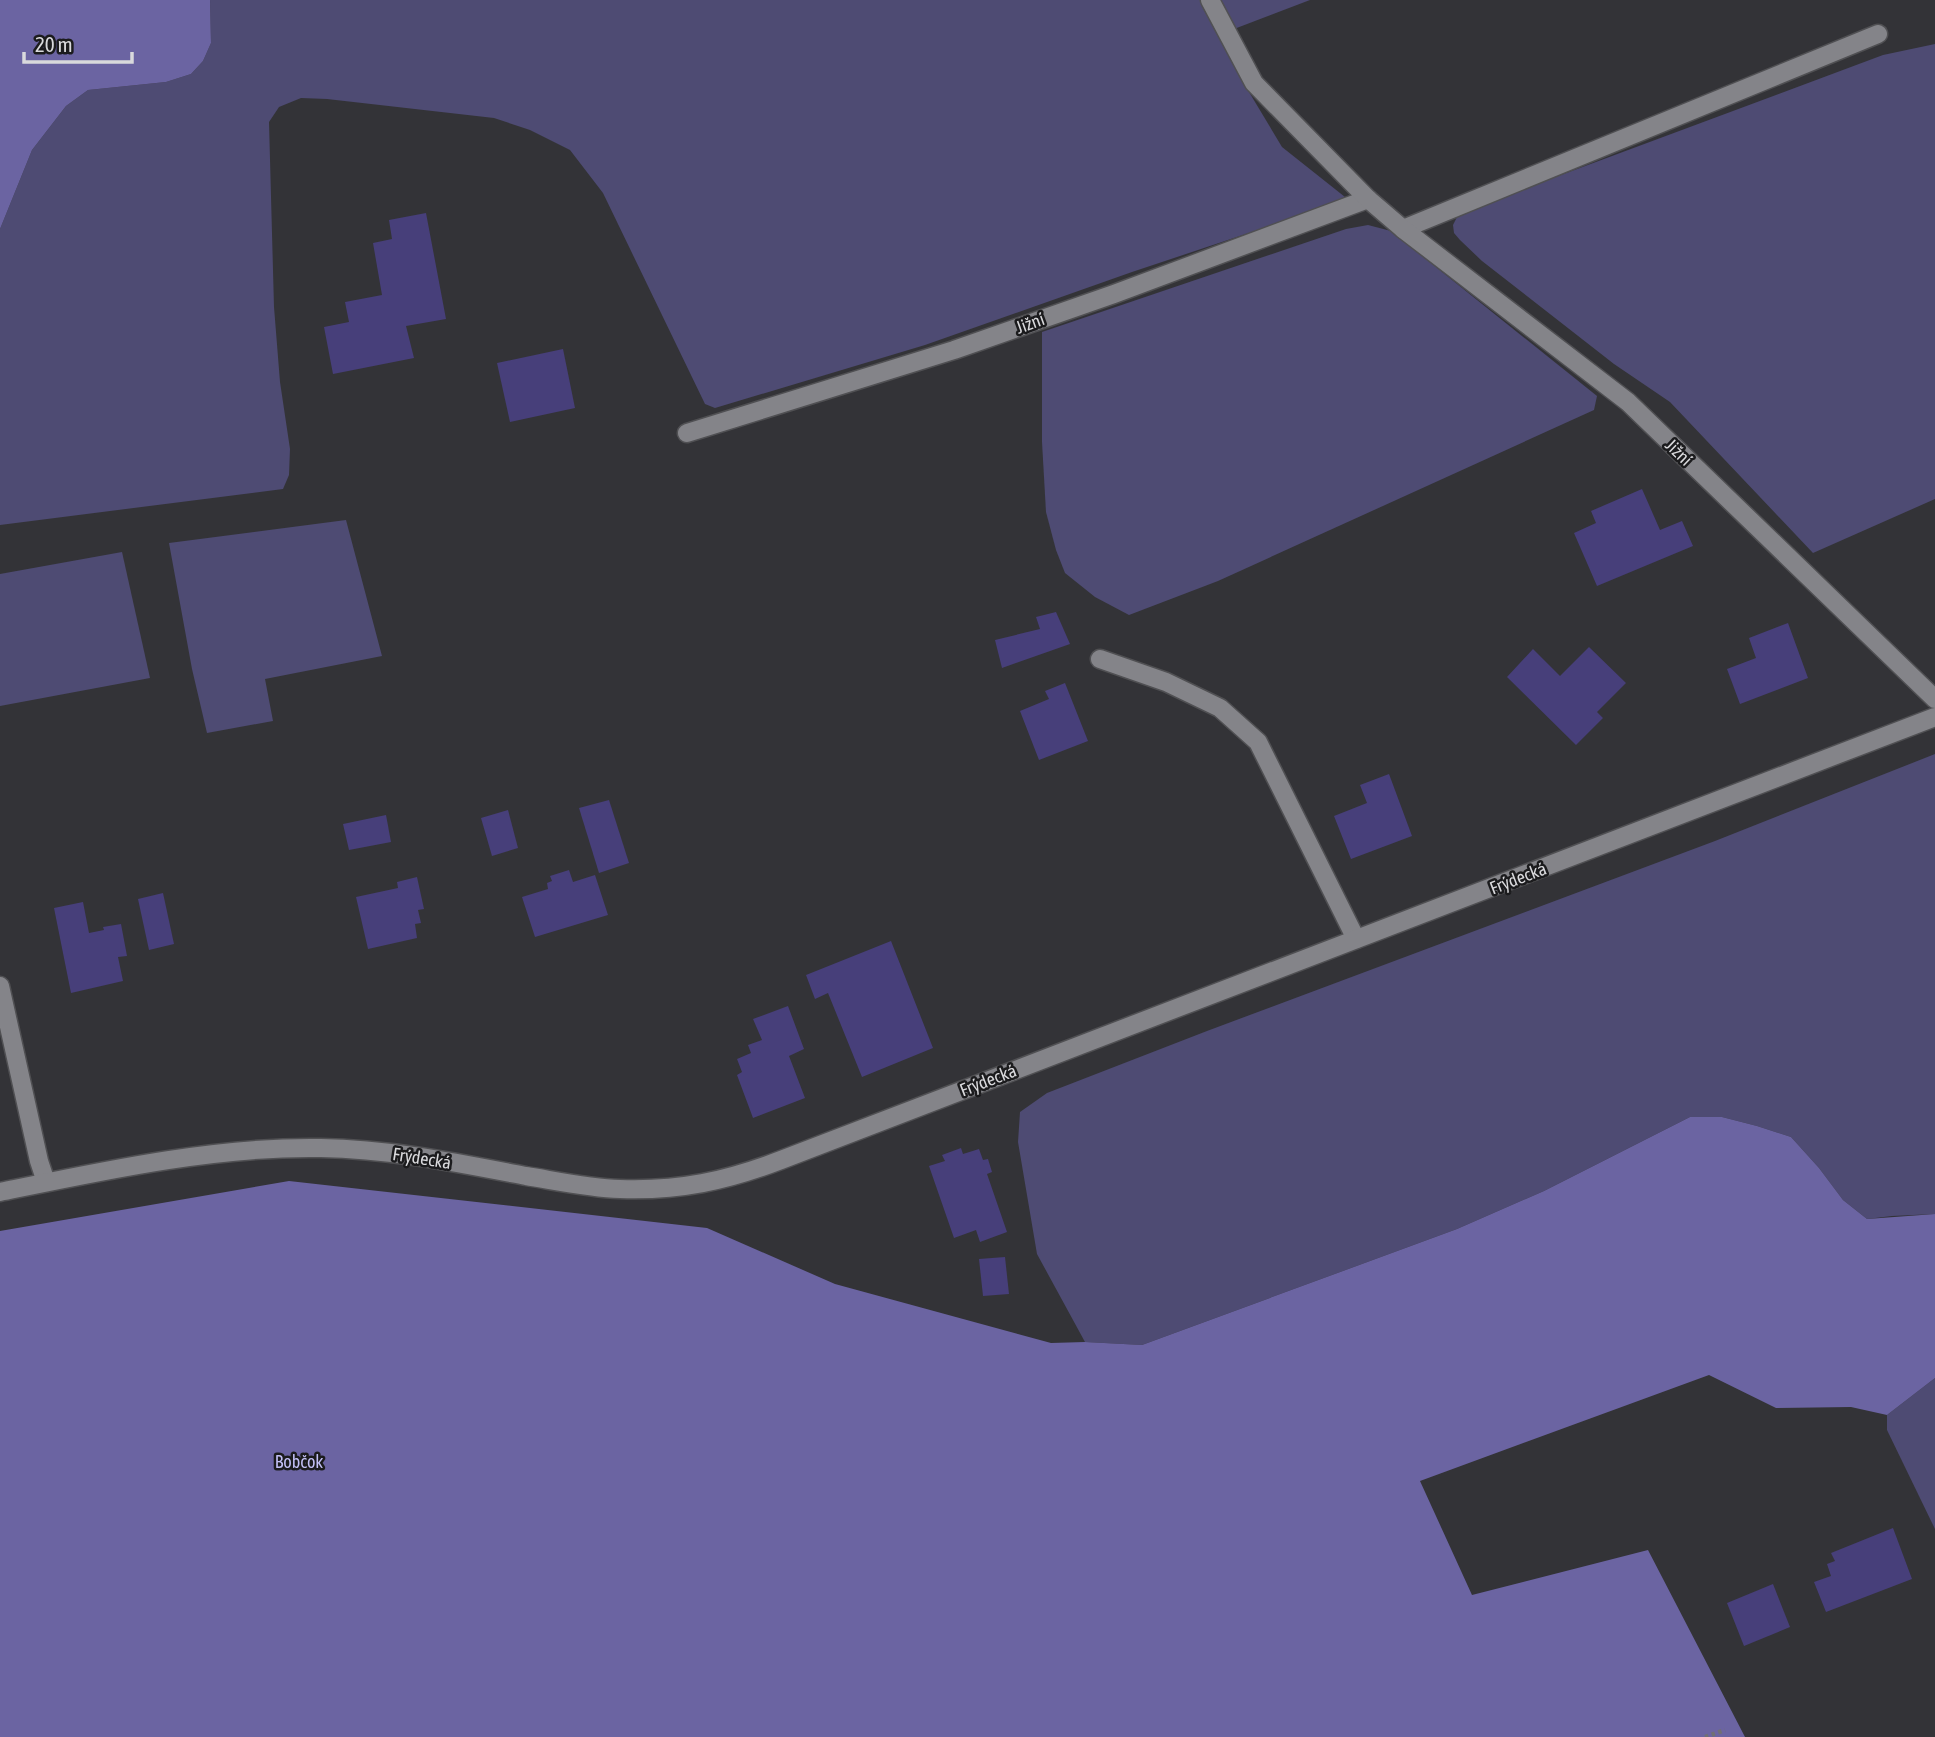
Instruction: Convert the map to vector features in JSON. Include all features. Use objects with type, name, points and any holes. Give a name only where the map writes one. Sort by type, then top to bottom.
[{"type":"main road","name":"Jižní","points":[[1210,0],[1254,83],[1368,199],[1403,229],[1628,402],[1935,699]]},
{"type":"main road","points":[[1403,229],[1878,34]]},
{"type":"main road","name":"Jižní","points":[[687,433],[954,351],[1368,199]]},
{"type":"main road","points":[[1100,659],[1166,682],[1220,708],[1258,742],[1356,939]]},
{"type":"main road","name":"Frýdecká","points":[[0,1192],[198,1157],[275,1149],[379,1151],[573,1184],[618,1189],[657,1189],[702,1184],[747,1173],[1935,717]]},
{"type":"main road","points":[[0,986],[46,1182]]},
{"type":"path","points":[[1705,1737],[1725,1730]]},
{"type":"shaded area","points":[[210,0],[1201,0],[1246,87],[1282,147],[1345,197],[1309,213],[925,345],[715,408],[705,404],[603,193],[570,150],[530,130],[494,118],[301,98],[279,107],[269,122],[274,307],[280,382],[290,449],[289,475],[283,489],[0,525],[0,229],[32,150],[66,106],[88,90],[166,82],[191,74],[203,61],[211,43]]},
{"type":"shaded area","points":[[1219,0],[1310,0],[1234,29]]},
{"type":"shaded area","points":[[1935,44],[1935,499],[1813,553],[1670,402],[1614,364],[1482,261],[1454,233],[1453,225],[1457,217],[1470,209],[1883,55]]},
{"type":"shaded area","points":[[1368,225],[1391,231],[1597,396],[1594,410],[1218,581],[1129,615],[1095,597],[1065,573],[1046,512],[1042,442],[1042,332],[1346,229]]},
{"type":"shaded area","points":[[346,520],[382,656],[265,679],[273,721],[207,733],[192,669],[169,543]]},
{"type":"shaded area","points":[[122,552],[150,678],[0,706],[0,574]]},
{"type":"shaded area","points":[[1935,754],[1935,1214],[1867,1219],[1843,1200],[1791,1137],[1722,1117],[1690,1117],[1544,1191],[1457,1229],[1142,1345],[1085,1342],[1037,1254],[1018,1142],[1020,1112],[1047,1093],[1715,841]]},
{"type":"shaded area","points":[[1935,1378],[1935,1529],[1887,1430],[1887,1415]]},
{"type":"green space","points":[[0,0],[210,0],[211,43],[203,61],[191,74],[166,82],[88,90],[66,106],[32,150],[0,229]]},
{"type":"green space","name":"Bobčok","points":[[1690,1117],[1722,1117],[1791,1137],[1843,1200],[1867,1219],[1935,1214],[1935,1378],[1887,1415],[1851,1407],[1776,1408],[1709,1375],[1420,1481],[1472,1595],[1648,1550],[1745,1737],[0,1737],[0,1231],[289,1181],[707,1228],[835,1284],[1051,1343],[1142,1345],[1457,1229],[1544,1191]]},
{"type":"building","points":[[426,213],[446,319],[406,326],[414,358],[333,374],[324,327],[349,322],[345,302],[382,295],[373,243],[392,239],[389,220]]},
{"type":"building","points":[[563,349],[575,408],[510,422],[497,363]]},
{"type":"building","points":[[1642,489],[1660,530],[1682,521],[1693,546],[1597,586],[1574,533],[1596,523],[1591,511]]},
{"type":"building","points":[[1056,612],[1070,644],[1002,668],[995,640],[1040,629],[1036,617]]},
{"type":"building","points":[[1788,623],[1808,678],[1740,704],[1727,669],[1756,658],[1749,638]]},
{"type":"building","points":[[1589,647],[1626,683],[1597,712],[1603,718],[1576,745],[1507,677],[1533,649],[1560,676]]},
{"type":"building","points":[[1065,683],[1088,741],[1039,760],[1020,711],[1049,699],[1045,691]]},
{"type":"building","points":[[1389,774],[1412,836],[1351,859],[1334,816],[1367,803],[1360,785]]},
{"type":"building","points":[[609,800],[629,863],[599,873],[579,808]]},
{"type":"building","points":[[508,810],[518,848],[492,856],[481,818]]},
{"type":"building","points":[[386,815],[391,842],[349,850],[343,824]]},
{"type":"building","points":[[569,870],[573,882],[595,875],[608,915],[535,937],[522,897],[548,889],[547,883],[552,881],[550,876]]},
{"type":"building","points":[[417,877],[424,909],[418,910],[421,923],[415,924],[417,938],[368,949],[356,897],[398,888],[397,882]]},
{"type":"building","points":[[163,893],[174,944],[149,950],[138,899]]},
{"type":"building","points":[[83,902],[89,933],[121,924],[127,956],[118,957],[123,981],[71,993],[54,908]]},
{"type":"building","points":[[891,941],[933,1048],[862,1077],[828,993],[815,999],[806,975]]},
{"type":"building","points":[[788,1006],[804,1049],[789,1056],[805,1098],[753,1118],[737,1075],[742,1072],[737,1059],[751,1053],[748,1045],[762,1040],[753,1019]]},
{"type":"building","points":[[961,1148],[963,1154],[979,1149],[983,1160],[988,1159],[992,1172],[987,1174],[1007,1232],[980,1242],[976,1230],[954,1238],[929,1166],[945,1161],[942,1155]]},
{"type":"building","points":[[1005,1257],[1009,1294],[983,1296],[979,1259]]},
{"type":"building","points":[[1893,1528],[1912,1579],[1826,1612],[1814,1582],[1831,1576],[1827,1564],[1835,1561],[1831,1553]]},
{"type":"building","points":[[1773,1584],[1790,1627],[1744,1646],[1727,1603]]}]
